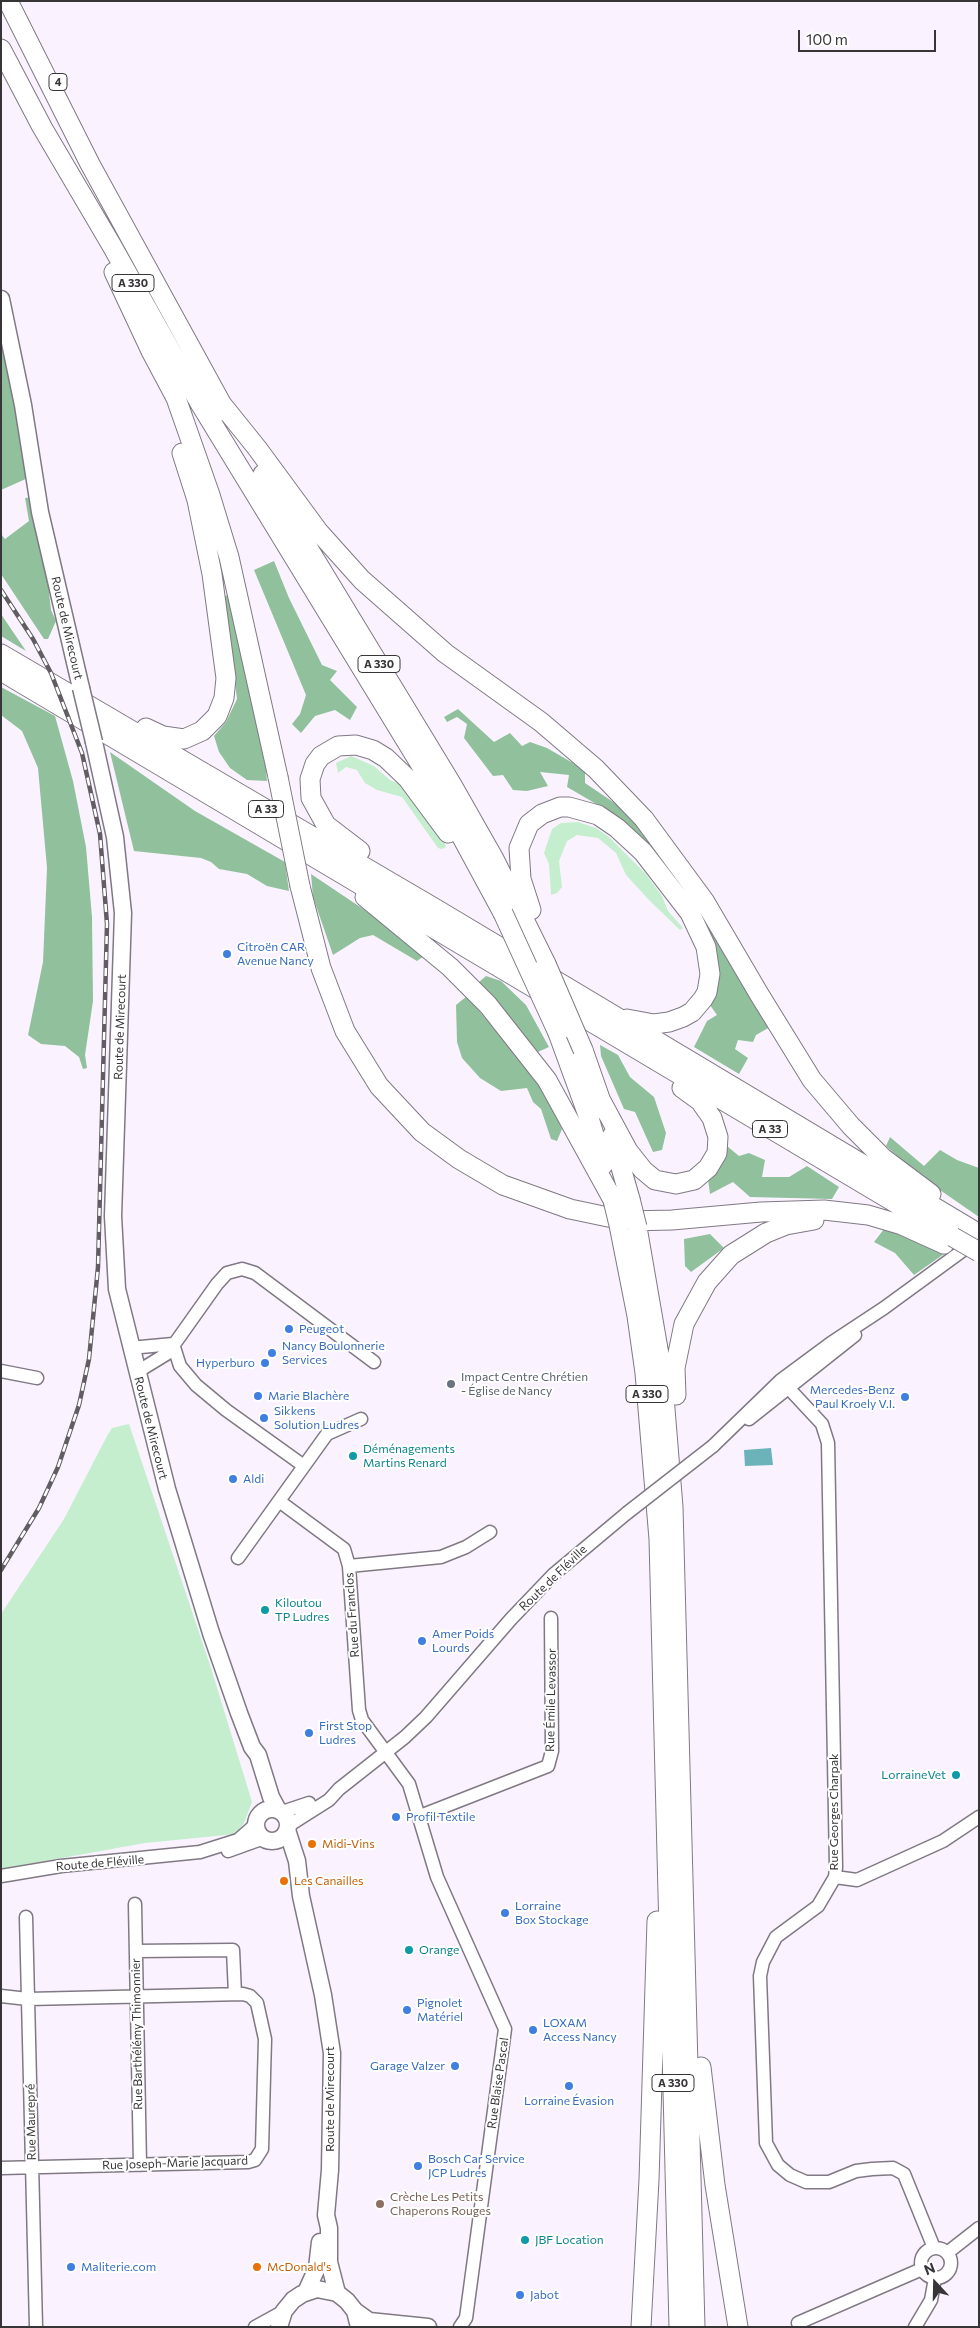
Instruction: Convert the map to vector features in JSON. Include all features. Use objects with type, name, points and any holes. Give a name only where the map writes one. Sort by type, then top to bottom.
[{"type":"highway","name":"A 330","points":[[8,1],[90,164],[220,402],[452,785],[537,934],[546,964],[583,1050],[600,1099],[662,1372],[670,1468],[684,1881],[695,2327]]},
{"type":"highway","name":"4","points":[[22,1],[76,122],[90,164]]},
{"type":"highway","name":"A 330","points":[[1,48],[63,163],[201,405],[471,852],[503,913],[558,1034],[622,1199]]},
{"type":"highway","points":[[63,163],[151,351],[176,398],[210,495],[229,556],[300,886],[321,968],[345,1031],[379,1086],[422,1132],[459,1159],[503,1185],[570,1209],[627,1221],[672,1220],[770,1211],[824,1210],[868,1216],[902,1226],[968,1233]]},
{"type":"highway","points":[[96,710],[120,714],[163,736],[184,739],[202,731],[217,716],[224,698],[226,678],[218,612],[198,509],[151,351]]},
{"type":"highway","points":[[220,402],[257,448],[318,531],[362,580],[446,653],[541,722],[596,768],[644,819],[705,902],[812,1080],[851,1126],[883,1158],[948,1207],[968,1233]]},
{"type":"highway","name":"A 33","points":[[1,654],[436,909],[968,1233],[977,1258]]},
{"type":"highway","name":"A 33","points":[[1,671],[588,1019],[968,1233]]},
{"type":"highway","points":[[436,909],[411,886],[340,837],[326,825],[313,805],[309,787],[315,764],[321,756],[338,746],[356,745],[373,750],[400,770],[450,835],[471,852]]},
{"type":"highway","points":[[537,934],[521,879],[518,857],[524,832],[535,818],[560,807],[582,809],[598,815],[617,828],[636,846],[675,892],[700,932],[709,960],[710,974],[707,992],[692,1012],[669,1022],[661,1023],[617,1018]]},
{"type":"highway","points":[[320,859],[450,967],[488,1005],[547,1080],[622,1199]]},
{"type":"highway","points":[[588,1019],[700,1101],[712,1118],[718,1138],[717,1153],[708,1168],[694,1180],[676,1184],[655,1180],[643,1170],[628,1151],[600,1099]]},
{"type":"highway","points":[[670,1468],[677,1439],[675,1368],[677,1351],[684,1324],[707,1282],[731,1256],[766,1232],[804,1221],[868,1216]]},
{"type":"highway","name":"A 330","points":[[628,1226],[652,1444],[659,1539],[679,2327]]},
{"type":"highway","points":[[640,2323],[649,2180],[659,1881],[666,1840]]},
{"type":"highway","points":[[684,1881],[692,1936],[704,2100],[738,2327]]},
{"type":"main road","name":"Route de Mirecourt","points":[[1,300],[23,405],[40,512],[115,837],[122,890],[122,978],[113,1216],[117,1289],[130,1348],[172,1507],[223,1670],[252,1747],[258,1819]]},
{"type":"main road","name":"Route de Mirecourt","points":[[252,1747],[258,1755],[271,1797],[284,1820],[297,1861],[301,1896]]},
{"type":"main road","points":[[272,1809],[284,1820],[284,1835],[269,1840],[257,1830],[258,1819],[272,1809]]},
{"type":"main road","name":"Route de Mirecourt","points":[[269,1840],[288,1857],[301,1896],[323,1995],[332,2053],[330,2161],[326,2215],[329,2262],[337,2294]]},
{"type":"main road","name":"Route de Mirecourt","points":[[306,2292],[317,2268],[322,2226],[326,2215]]},
{"type":"main road","points":[[282,2319],[293,2300],[306,2292],[321,2290],[337,2294],[348,2301],[357,2319],[428,2327]]},
{"type":"street","name":"Route de Fléville","points":[[284,1820],[329,1800],[339,1789],[387,1753],[426,1717],[511,1619],[554,1574],[627,1513],[713,1446],[744,1414],[844,1344],[968,1233]]},
{"type":"street","points":[[137,1372],[161,1358],[227,1273],[242,1269],[255,1273],[374,1362]]},
{"type":"street","points":[[130,1348],[173,1344]]},
{"type":"street","points":[[173,1344],[176,1357],[186,1375],[226,1410],[304,1466]]},
{"type":"street","points":[[1,1371],[37,1378]]},
{"type":"street","name":"Rue Georges Charpak","points":[[785,1384],[822,1424],[828,1442],[835,1877],[818,1906],[776,1937],[763,1962],[760,1976],[766,2143],[773,2158],[782,2170],[806,2182],[829,2182],[856,2171],[872,2169],[893,2168],[904,2174],[934,2248]]},
{"type":"street","points":[[238,1558],[327,1434],[361,1419]]},
{"type":"street","name":"Rue du Franclos","points":[[279,1501],[344,1549],[348,1566],[359,1710],[362,1720],[387,1753]]},
{"type":"street","points":[[348,1566],[441,1557],[466,1548],[490,1532]]},
{"type":"street","name":"Rue Émile Levassor","points":[[420,1816],[548,1766],[552,1751],[551,1618]]},
{"type":"street","name":"Rue Blaise Pascal","points":[[387,1753],[409,1784],[437,1877],[505,2029],[465,2324]]},
{"type":"street","points":[[835,1877],[857,1880],[944,1841],[979,1816]]},
{"type":"street","name":"Route de Fléville","points":[[200,1852],[238,1840],[258,1819]]},
{"type":"street","name":"Route de Fléville","points":[[1,1876],[60,1866],[200,1852],[230,1851],[269,1840]]},
{"type":"street","name":"Rue Barthélémy Thimonnier","points":[[134,1904],[140,2165]]},
{"type":"street","name":"Rue Maurepré","points":[[26,1917],[36,2327]]},
{"type":"street","points":[[136,1952],[233,1950],[234,1994]]},
{"type":"street","name":"Rue Joseph-Marie Jacquard","points":[[1,1996],[28,1999],[234,1994],[250,1996],[257,2003],[265,2039],[262,2149],[259,2155],[248,2162],[1,2168]]},
{"type":"street","points":[[947,2254],[979,2228]]},
{"type":"street","points":[[934,2248],[947,2254],[951,2263],[948,2272],[935,2278],[927,2276],[922,2269],[922,2256],[934,2248]]},
{"type":"street","points":[[798,2323],[922,2269]]},
{"type":"street","points":[[915,2327],[931,2300],[935,2278]]},
{"type":"street","points":[[255,2327],[282,2319]]},
{"type":"green space","points":[[1,328],[28,478],[1,490]]},
{"type":"green space","points":[[32,497],[46,566],[51,610],[56,621],[48,639],[44,639],[1,574],[1,534],[5,539],[29,521],[25,498]]},
{"type":"green space","points":[[274,561],[289,598],[322,665],[337,671],[330,680],[357,707],[350,720],[335,710],[315,716],[301,733],[292,724],[300,714],[306,695],[254,570]]},
{"type":"green space","points":[[230,595],[267,781],[247,780],[230,768],[219,752],[214,736],[226,722],[237,699],[224,596]]},
{"type":"green space","points":[[1,614],[26,651],[1,636]]},
{"type":"green space","points":[[1,687],[55,716],[73,781],[86,847],[92,917],[93,1001],[85,1055],[87,1068],[83,1069],[79,1057],[65,1046],[41,1044],[28,1035],[43,962],[47,868],[38,768],[22,731],[1,715]]},
{"type":"green space","points":[[458,709],[494,742],[510,733],[522,746],[530,742],[547,748],[585,770],[585,783],[622,808],[654,839],[683,880],[770,1027],[756,1035],[753,1042],[738,1040],[735,1049],[748,1058],[739,1074],[694,1047],[707,1021],[717,1015],[710,1005],[718,973],[644,843],[617,816],[567,787],[569,775],[540,772],[548,786],[527,791],[513,790],[503,775],[493,776],[464,738],[467,724],[457,717],[447,722],[444,717]]},
{"type":"green space","points":[[110,752],[195,811],[285,862],[289,891],[267,886],[247,874],[219,869],[211,862],[201,858],[134,851]]},
{"type":"green space","points":[[351,756],[374,766],[390,780],[404,786],[443,837],[446,847],[438,848],[402,797],[377,790],[365,783],[357,770],[346,767],[338,773],[336,763]]},
{"type":"green space","points":[[578,822],[596,828],[609,837],[645,873],[662,896],[668,911],[683,928],[680,930],[650,901],[626,875],[616,853],[598,838],[577,835],[567,841],[559,861],[562,887],[557,893],[551,895],[549,864],[544,853],[552,829],[561,823]]},
{"type":"green space","points":[[311,874],[399,933],[424,956],[417,961],[373,935],[360,938],[333,955],[313,897]]},
{"type":"green space","points":[[486,976],[501,981],[526,1005],[549,1047],[538,1052],[478,983]]},
{"type":"green space","points":[[467,996],[543,1089],[562,1129],[557,1141],[551,1139],[541,1109],[533,1102],[527,1088],[501,1091],[480,1078],[462,1058],[457,1042],[456,1005]]},
{"type":"green space","points":[[600,1045],[618,1055],[630,1077],[654,1097],[666,1133],[662,1150],[653,1152],[635,1112],[624,1109],[601,1056]]},
{"type":"green space","points":[[890,1137],[924,1166],[940,1150],[957,1160],[979,1168],[979,1217],[924,1179],[886,1146]]},
{"type":"green space","points":[[727,1146],[739,1156],[749,1153],[765,1160],[762,1177],[789,1177],[807,1166],[839,1187],[832,1199],[750,1197],[733,1182],[710,1194],[708,1179],[720,1155]]},
{"type":"green space","points":[[884,1229],[932,1247],[944,1254],[914,1275],[895,1253],[874,1242]]},
{"type":"green space","points":[[710,1234],[724,1248],[691,1272],[685,1266],[684,1239]]},
{"type":"green space","points":[[129,1424],[211,1668],[252,1802],[244,1823],[236,1834],[145,1843],[1,1869],[1,1614],[64,1519],[112,1428]]},
{"type":"water","points":[[771,1448],[773,1465],[745,1466],[744,1450]]},
{"type":"railway","points":[[1,590],[33,639],[51,673],[82,753],[100,834],[107,924],[98,1267],[89,1359],[79,1405],[58,1467],[39,1508],[1,1570]]},
{"type":"place","name":"Citroën CAR Avenue Nancy","points":[[227,954]]},
{"type":"place","name":"Peugeot","points":[[289,1329]]},
{"type":"place","name":"Nancy Boulonnerie Services","points":[[272,1353]]},
{"type":"place","name":"Hyperburo","points":[[265,1363]]},
{"type":"place","name":"Impact Centre Chrétien - Église de Nancy","points":[[451,1384]]},
{"type":"place","name":"Marie Blachère","points":[[258,1396]]},
{"type":"place","name":"Mercedes-Benz Paul Kroely V.I.","points":[[905,1397]]},
{"type":"place","name":"Sikkens Solution Ludres","points":[[264,1418]]},
{"type":"place","name":"Déménagements Martins Renard","points":[[353,1456]]},
{"type":"place","name":"Aldi","points":[[233,1479]]},
{"type":"place","name":"Kiloutou TP Ludres","points":[[265,1610]]},
{"type":"place","name":"Amer Poids Lourds","points":[[422,1641]]},
{"type":"place","name":"First Stop Ludres","points":[[309,1733]]},
{"type":"place","name":"LorraineVet","points":[[956,1775]]},
{"type":"place","name":"Profil Textile","points":[[396,1817]]},
{"type":"place","name":"Midi-Vins","points":[[312,1844]]},
{"type":"place","name":"Les Canailles","points":[[284,1881]]},
{"type":"place","name":"Lorraine Box Stockage","points":[[505,1913]]},
{"type":"place","name":"Orange","points":[[409,1950]]},
{"type":"place","name":"Pignolet Matériel","points":[[407,2010]]},
{"type":"place","name":"LOXAM Access Nancy","points":[[533,2030]]},
{"type":"place","name":"Garage Valzer","points":[[455,2066]]},
{"type":"place","name":"Lorraine Évasion","points":[[569,2086]]},
{"type":"place","name":"Bosch Car Service JCP Ludres","points":[[418,2166]]},
{"type":"place","name":"Crèche Les Petits Chaperons Rouges","points":[[380,2204]]},
{"type":"place","name":"JBF Location","points":[[525,2240]]},
{"type":"place","name":"Maliterie.com","points":[[71,2267]]},
{"type":"place","name":"McDonald's","points":[[257,2267]]},
{"type":"place","name":"Jabot","points":[[520,2295]]}]
